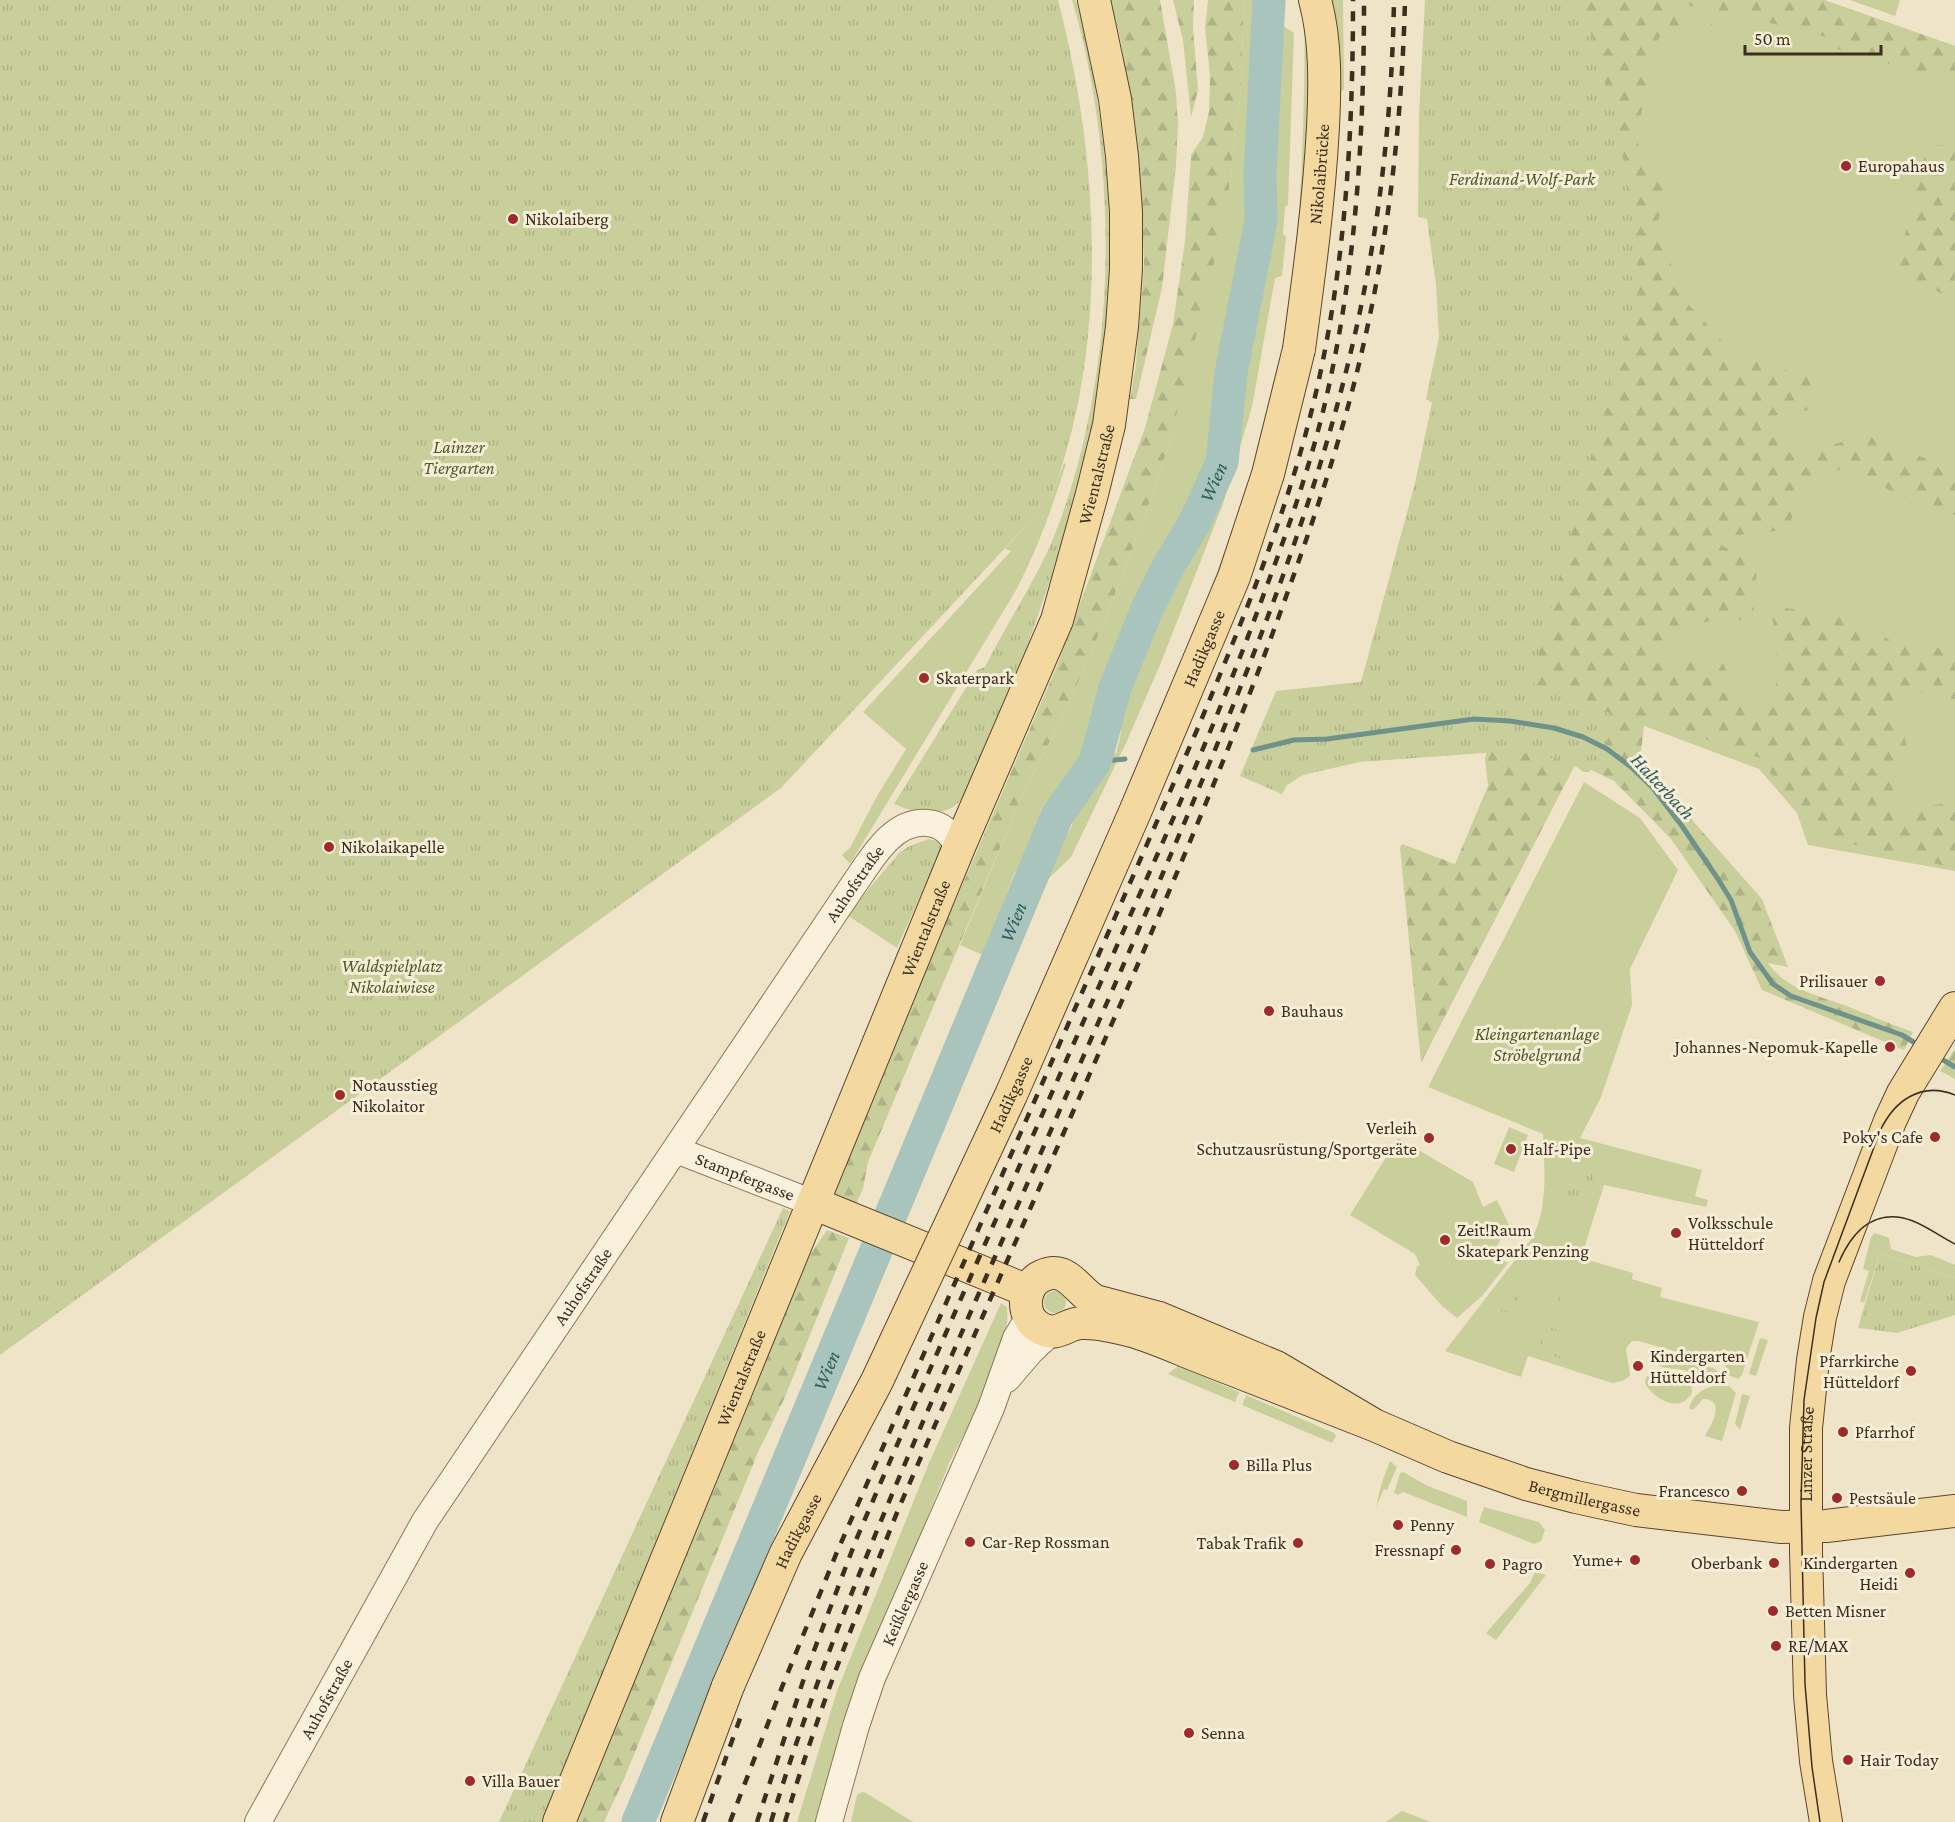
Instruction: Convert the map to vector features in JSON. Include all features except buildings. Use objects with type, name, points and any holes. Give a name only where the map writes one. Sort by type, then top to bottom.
[{"type":"main road","name":"Wientalstraße","points":[[559,1822],[822,1207],[959,847],[1057,620],[1109,425],[1116,381],[1126,269],[1122,156],[1115,99],[1094,0]]},
{"type":"main road","name":"Nikolaibrücke","points":[[1299,350],[1313,246],[1325,84],[1319,12],[1315,0]]},
{"type":"main road","name":"Hadikgasse","points":[[677,1822],[728,1686],[786,1553],[877,1381],[1011,1095],[1135,812],[1234,577],[1268,474],[1299,350]]},
{"type":"main road","name":"Linzer Straße","points":[[1826,1822],[1810,1695],[1806,1528],[1808,1400],[1813,1360],[1824,1296],[1890,1121],[1903,1093],[1955,1008]]},
{"type":"main road","name":"Bergmillergasse","points":[[822,1207],[924,1250],[1046,1316],[1140,1334],[1478,1468],[1576,1497],[1625,1508],[1680,1516],[1760,1526],[1806,1528],[1955,1511]]},
{"type":"main road","name":"Bergmillergasse","points":[[1046,1316],[1033,1282],[1052,1273],[1063,1274],[1073,1280],[1095,1301],[1159,1318],[1276,1367],[1374,1425]]},
{"type":"main road","points":[[1046,1316],[1082,1314],[1084,1301],[1081,1289]]},
{"type":"main road","name":"Linzer Straße","points":[[1803,1822],[1808,1788],[1818,1772]]},
{"type":"street","name":"Auhofstraße","points":[[258,1822],[425,1521],[852,886],[886,841],[912,823],[932,823],[943,827],[959,847]]},
{"type":"street","name":"Stampfergasse","points":[[676,1150],[822,1207]]},
{"type":"street","name":"Keißlergasse","points":[[829,1822],[844,1764],[872,1678],[999,1389],[1006,1362],[1016,1338],[1046,1316]]},
{"type":"green space","name":"Lainzer Tiergarten","points":[[0,0],[1058,0],[1072,60],[1082,123],[1089,187],[1092,251],[1090,315],[1082,379],[1069,440],[1050,500],[781,788],[0,1355]]},
{"type":"green space","points":[[1072,0],[1076,0],[1096,90],[1103,136],[1110,227],[1108,319],[1096,414],[1072,511],[1040,611],[1003,709],[964,796],[958,803],[941,812],[913,811],[894,804],[977,670],[985,667],[1045,556],[1074,476],[1090,410],[1100,341],[1105,271],[1105,201],[1099,132],[1088,64]]},
{"type":"green space","points":[[1111,0],[1160,0],[1176,92],[1178,124],[1176,166],[1162,288],[1136,399],[1130,399],[1136,364],[1144,264],[1140,170],[1122,47]]},
{"type":"green space","points":[[1173,0],[1194,0],[1193,28],[1198,90],[1191,117],[1183,40]]},
{"type":"green space","points":[[1208,0],[1244,0],[1241,90],[1229,188],[1212,272],[1169,444],[1107,615],[1067,708],[1021,798],[868,1162],[863,1189],[856,1204],[837,1197],[832,1186],[1057,666],[1145,428],[1173,324],[1185,241],[1191,155],[1203,137],[1209,111],[1210,75],[1205,28]]},
{"type":"green space","points":[[1244,0],[1258,0],[1251,222],[1214,409],[1217,444],[1214,464],[1182,531],[1169,537],[1134,607],[1109,676],[1093,739],[1080,766],[1041,810],[1039,831],[1030,853],[1015,872],[983,955],[960,945],[1021,798],[1067,708],[1107,615],[1169,444],[1229,188],[1241,90]]},
{"type":"green space","points":[[1305,0],[1343,0],[1344,89],[1312,120],[1308,212],[1273,419],[1220,572],[1182,665],[1250,479],[1280,365],[1295,262],[1299,210],[1304,105]]},
{"type":"green space","name":"Ferdinand-Wolf-Park","points":[[1425,0],[1581,0],[1618,123],[1635,237],[1638,290],[1531,682],[1610,713],[1613,729],[1589,772],[1583,772],[1577,767],[1553,758],[1512,751],[1360,762],[1303,775],[1287,785],[1282,794],[1240,776],[1276,691],[1361,682],[1415,483],[1432,403],[1426,399],[1439,337],[1436,285],[1427,219],[1418,217],[1419,115]]},
{"type":"green space","points":[[1581,0],[1824,0],[1955,46],[1955,871],[1808,845],[1797,813],[1759,769],[1610,713]]},
{"type":"green space","points":[[1581,0],[1824,0],[1955,46],[1955,86],[1950,81],[1829,47],[1830,38],[1730,13],[1725,31],[1710,27],[1713,12],[1684,4],[1677,34],[1680,35],[1679,41],[1659,37],[1639,123],[1634,123],[1635,139],[1667,186],[1656,230],[1689,305],[1736,356],[1814,378],[1813,409],[1760,418],[1797,455],[1865,435],[1945,466],[1955,466],[1955,515],[1900,496],[1845,466],[1810,487],[1785,530],[1709,538],[1757,565],[1753,622],[1723,616],[1671,634],[1649,664],[1721,659],[1739,698],[1769,713],[1779,672],[1771,606],[1850,617],[1893,642],[1955,650],[1955,699],[1892,688],[1907,747],[1889,811],[1955,802],[1955,868],[1813,835],[1760,758],[1645,718],[1639,768],[1693,821],[1762,899],[1788,967],[1768,963],[1775,972],[1802,990],[1913,1032],[1904,1050],[1762,990],[1735,931],[1671,839],[1614,781],[1576,763],[1421,1063],[1400,848],[1402,844],[1455,864],[1488,786],[1485,759],[1488,743],[1317,687],[1361,682]]},
{"type":"green space","points":[[1850,0],[1900,0],[1895,16]]},
{"type":"green space","points":[[1280,24],[1294,33],[1288,205],[1285,207],[1283,234],[1286,237],[1282,276],[1275,278],[1252,407],[1223,504],[1160,665],[1126,743],[1071,857],[1047,880],[1051,860],[1073,822],[1074,807],[1091,790],[1101,759],[1116,753],[1126,691],[1188,543],[1202,539],[1228,475],[1232,416],[1239,374],[1246,364],[1244,349],[1252,308],[1260,300],[1273,211],[1268,182],[1273,172]]},
{"type":"green space","points":[[1955,143],[1955,301],[1896,269],[1927,147]]},
{"type":"green space","name":"Skaterpark","points":[[1064,463],[1066,464],[1044,529],[1015,592],[850,864],[842,855],[850,848],[877,796],[906,749],[863,712],[1011,551],[1005,549],[1051,498]]},
{"type":"green space","name":"Kleingartenanlage Ströbelgrund","points":[[1584,782],[1640,818],[1678,870],[1630,969],[1632,1005],[1601,1097],[1580,1138],[1702,1170],[1695,1196],[1708,1200],[1706,1207],[1604,1185],[1581,1258],[1633,1273],[1632,1279],[1662,1288],[1660,1297],[1759,1322],[1742,1375],[1738,1379],[1728,1375],[1725,1365],[1638,1341],[1632,1341],[1626,1348],[1630,1375],[1624,1380],[1612,1383],[1528,1356],[1521,1377],[1445,1351],[1532,1238],[1543,1200],[1543,1134],[1428,1087]]},
{"type":"green space","points":[[929,839],[944,843],[897,948],[847,915],[899,853],[909,846]]},
{"type":"green space","points":[[1955,1051],[1955,1079],[1940,1071]]},
{"type":"green space","name":"Half-Pipe","points":[[1509,1127],[1528,1135],[1514,1172],[1494,1164]]},
{"type":"green space","name":"Zeit!Raum Skatepark Penzing","points":[[1398,1138],[1473,1182],[1483,1207],[1497,1200],[1509,1225],[1492,1254],[1508,1263],[1482,1296],[1457,1318],[1441,1305],[1415,1275],[1417,1266],[1420,1265],[1415,1254],[1350,1215]]},
{"type":"green space","points":[[1584,1150],[1600,1157],[1589,1190],[1578,1199],[1543,1204],[1544,1190],[1559,1186],[1569,1171],[1578,1166]]},
{"type":"green space","points":[[783,1208],[790,1211],[542,1822],[499,1822]]},
{"type":"green space","points":[[827,1230],[849,1238],[785,1397],[759,1450],[624,1779],[604,1822],[574,1822],[807,1259]]},
{"type":"green space","points":[[1875,1233],[1889,1238],[1891,1249],[1916,1257],[1931,1255],[1955,1265],[1955,1278],[1880,1253],[1864,1303],[1860,1301],[1869,1271],[1863,1269],[1871,1237]]},
{"type":"green space","points":[[1880,1253],[1955,1278],[1955,1315],[1897,1333],[1858,1328]]},
{"type":"green space","points":[[1055,1291],[1063,1294],[1066,1302],[1063,1310],[1055,1313],[1047,1310],[1044,1302],[1047,1294]]},
{"type":"green space","points":[[1504,1293],[1519,1298],[1513,1315],[1498,1310]]},
{"type":"green space","points":[[1560,1296],[1570,1300],[1562,1320],[1552,1316]]},
{"type":"green space","points":[[1001,1303],[1007,1307],[1006,1332],[995,1366],[979,1399],[982,1400],[950,1461],[852,1696],[841,1726],[843,1727],[816,1822],[797,1822],[837,1691],[929,1463]]},
{"type":"green space","points":[[1545,1326],[1559,1330],[1555,1342],[1567,1346],[1563,1359],[1550,1355],[1553,1347],[1539,1343]]},
{"type":"green space","points":[[1760,1338],[1768,1340],[1756,1376],[1749,1374]]},
{"type":"green space","points":[[1655,1353],[1713,1368],[1719,1372],[1718,1375],[1701,1381],[1688,1372],[1658,1365],[1651,1360],[1651,1356]]},
{"type":"green space","points":[[1178,1366],[1239,1392],[1235,1402],[1168,1374]]},
{"type":"green space","points":[[1650,1375],[1686,1378],[1691,1382],[1692,1393],[1681,1403],[1674,1404],[1661,1399],[1645,1384],[1646,1377]]},
{"type":"green space","points":[[1718,1385],[1729,1386],[1736,1393],[1722,1441],[1705,1436],[1715,1414],[1714,1403],[1703,1399],[1693,1410],[1689,1408],[1693,1399],[1700,1392]]},
{"type":"green space","points":[[1742,1394],[1750,1396],[1740,1430],[1735,1424]]},
{"type":"green space","points":[[1246,1395],[1334,1433],[1336,1436],[1332,1443],[1242,1405]]},
{"type":"green space","points":[[1390,1461],[1397,1467],[1387,1490],[1384,1489],[1376,1507],[1381,1485]]},
{"type":"green space","points":[[1403,1472],[1428,1486],[1467,1501],[1467,1517],[1403,1492],[1398,1495],[1394,1493],[1400,1473]]},
{"type":"green space","points":[[1484,1507],[1539,1522],[1545,1530],[1541,1541],[1534,1544],[1479,1522]]},
{"type":"green space","points":[[1535,1572],[1546,1575],[1496,1640],[1486,1633],[1530,1583]]},
{"type":"green space","points":[[862,1792],[913,1822],[851,1822],[857,1795]]},
{"type":"green space","points":[[1402,1811],[1431,1822],[1386,1822]]},
{"type":"waterway","name":"Wien","points":[[638,1822],[1057,816],[1095,762],[1115,688],[1147,609],[1196,520],[1222,462],[1231,373],[1261,221],[1260,174],[1269,0]]},
{"type":"waterway","name":"Halterbach","points":[[1253,750],[1294,740],[1327,739],[1474,719],[1510,721],[1554,728],[1583,737],[1607,749],[1652,787],[1682,826],[1731,900],[1750,952],[1773,984],[1791,996],[1902,1035],[1920,1046]]},
{"type":"waterway","name":"Halterbach","points":[[1095,762],[1125,759]]},
{"type":"waterway","name":"Halterbach","points":[[1938,1057],[1955,1067]]},
{"type":"tram line","points":[[1820,1822],[1812,1767],[1805,1684],[1801,1502],[1804,1400],[1816,1318],[1824,1282],[1886,1120],[1901,1103],[1920,1092],[1943,1091],[1955,1095]]},
{"type":"tram line","points":[[1839,1262],[1851,1240],[1859,1231],[1877,1219],[1888,1217],[1900,1217],[1913,1221],[1955,1244]]},
{"type":"railway","points":[[730,1822],[837,1552],[1197,730],[1276,529],[1313,405],[1333,305],[1349,153],[1353,0]]},
{"type":"railway","points":[[757,1822],[807,1669],[856,1540],[1186,788],[1236,669],[1294,510],[1325,403],[1347,283],[1360,142],[1364,0]]},
{"type":"railway","points":[[771,1822],[812,1699],[857,1579],[932,1400],[1185,821],[1240,688],[1291,554],[1334,417],[1370,261],[1387,131],[1394,0]]},
{"type":"railway","points":[[785,1822],[852,1626],[898,1510],[1193,835],[1266,651],[1316,511],[1354,383],[1380,264],[1397,133],[1405,0]]},
{"type":"railway","points":[[703,1822],[743,1710]]},
{"type":"place","name":"Europahaus","points":[[1846,166]]},
{"type":"place","name":"Nikolaiberg","points":[[513,219]]},
{"type":"place","name":"Skaterpark","points":[[924,678]]},
{"type":"place","name":"Nikolaikapelle","points":[[329,847]]},
{"type":"place","name":"Prilisauer","points":[[1880,981]]},
{"type":"place","name":"Bauhaus","points":[[1269,1011]]},
{"type":"place","name":"Johannes-Nepomuk-Kapelle","points":[[1890,1047]]},
{"type":"place","name":"Notausstieg Nikolaitor","points":[[340,1095]]},
{"type":"place","name":"Poky's Cafe","points":[[1935,1137]]},
{"type":"place","name":"Verleih Schutzausrüstung/Sportgeräte","points":[[1429,1138]]},
{"type":"place","name":"Half-Pipe","points":[[1511,1149]]},
{"type":"place","name":"Volksschule Hütteldorf","points":[[1676,1233]]},
{"type":"place","name":"Zeit!Raum Skatepark Penzing","points":[[1445,1240]]},
{"type":"place","name":"Kindergarten Hütteldorf","points":[[1638,1366]]},
{"type":"place","name":"Pfarrkirche Hütteldorf","points":[[1911,1371]]},
{"type":"place","name":"Pfarrhof","points":[[1843,1432]]},
{"type":"place","name":"Billa Plus","points":[[1234,1465]]},
{"type":"place","name":"Francesco","points":[[1742,1491]]},
{"type":"place","name":"Pestsäule","points":[[1837,1498]]},
{"type":"place","name":"Penny","points":[[1398,1525]]},
{"type":"place","name":"Car-Rep Rossman","points":[[970,1542]]},
{"type":"place","name":"Tabak Trafik","points":[[1298,1543]]},
{"type":"place","name":"Fressnapf","points":[[1456,1550]]},
{"type":"place","name":"Yume+","points":[[1635,1560]]},
{"type":"place","name":"Oberbank","points":[[1774,1563]]},
{"type":"place","name":"Pagro","points":[[1490,1564]]},
{"type":"place","name":"Kindergarten Heidi","points":[[1910,1573]]},
{"type":"place","name":"Betten Misner","points":[[1773,1611]]},
{"type":"place","name":"RE/MAX","points":[[1776,1646]]},
{"type":"place","name":"Senna","points":[[1189,1733]]},
{"type":"place","name":"Hair Today","points":[[1848,1760]]},
{"type":"place","name":"Villa Bauer","points":[[470,1781]]},
{"type":"park label","name":"Waldspielplatz Nikolaiwiese","points":[[392,976]]}]
